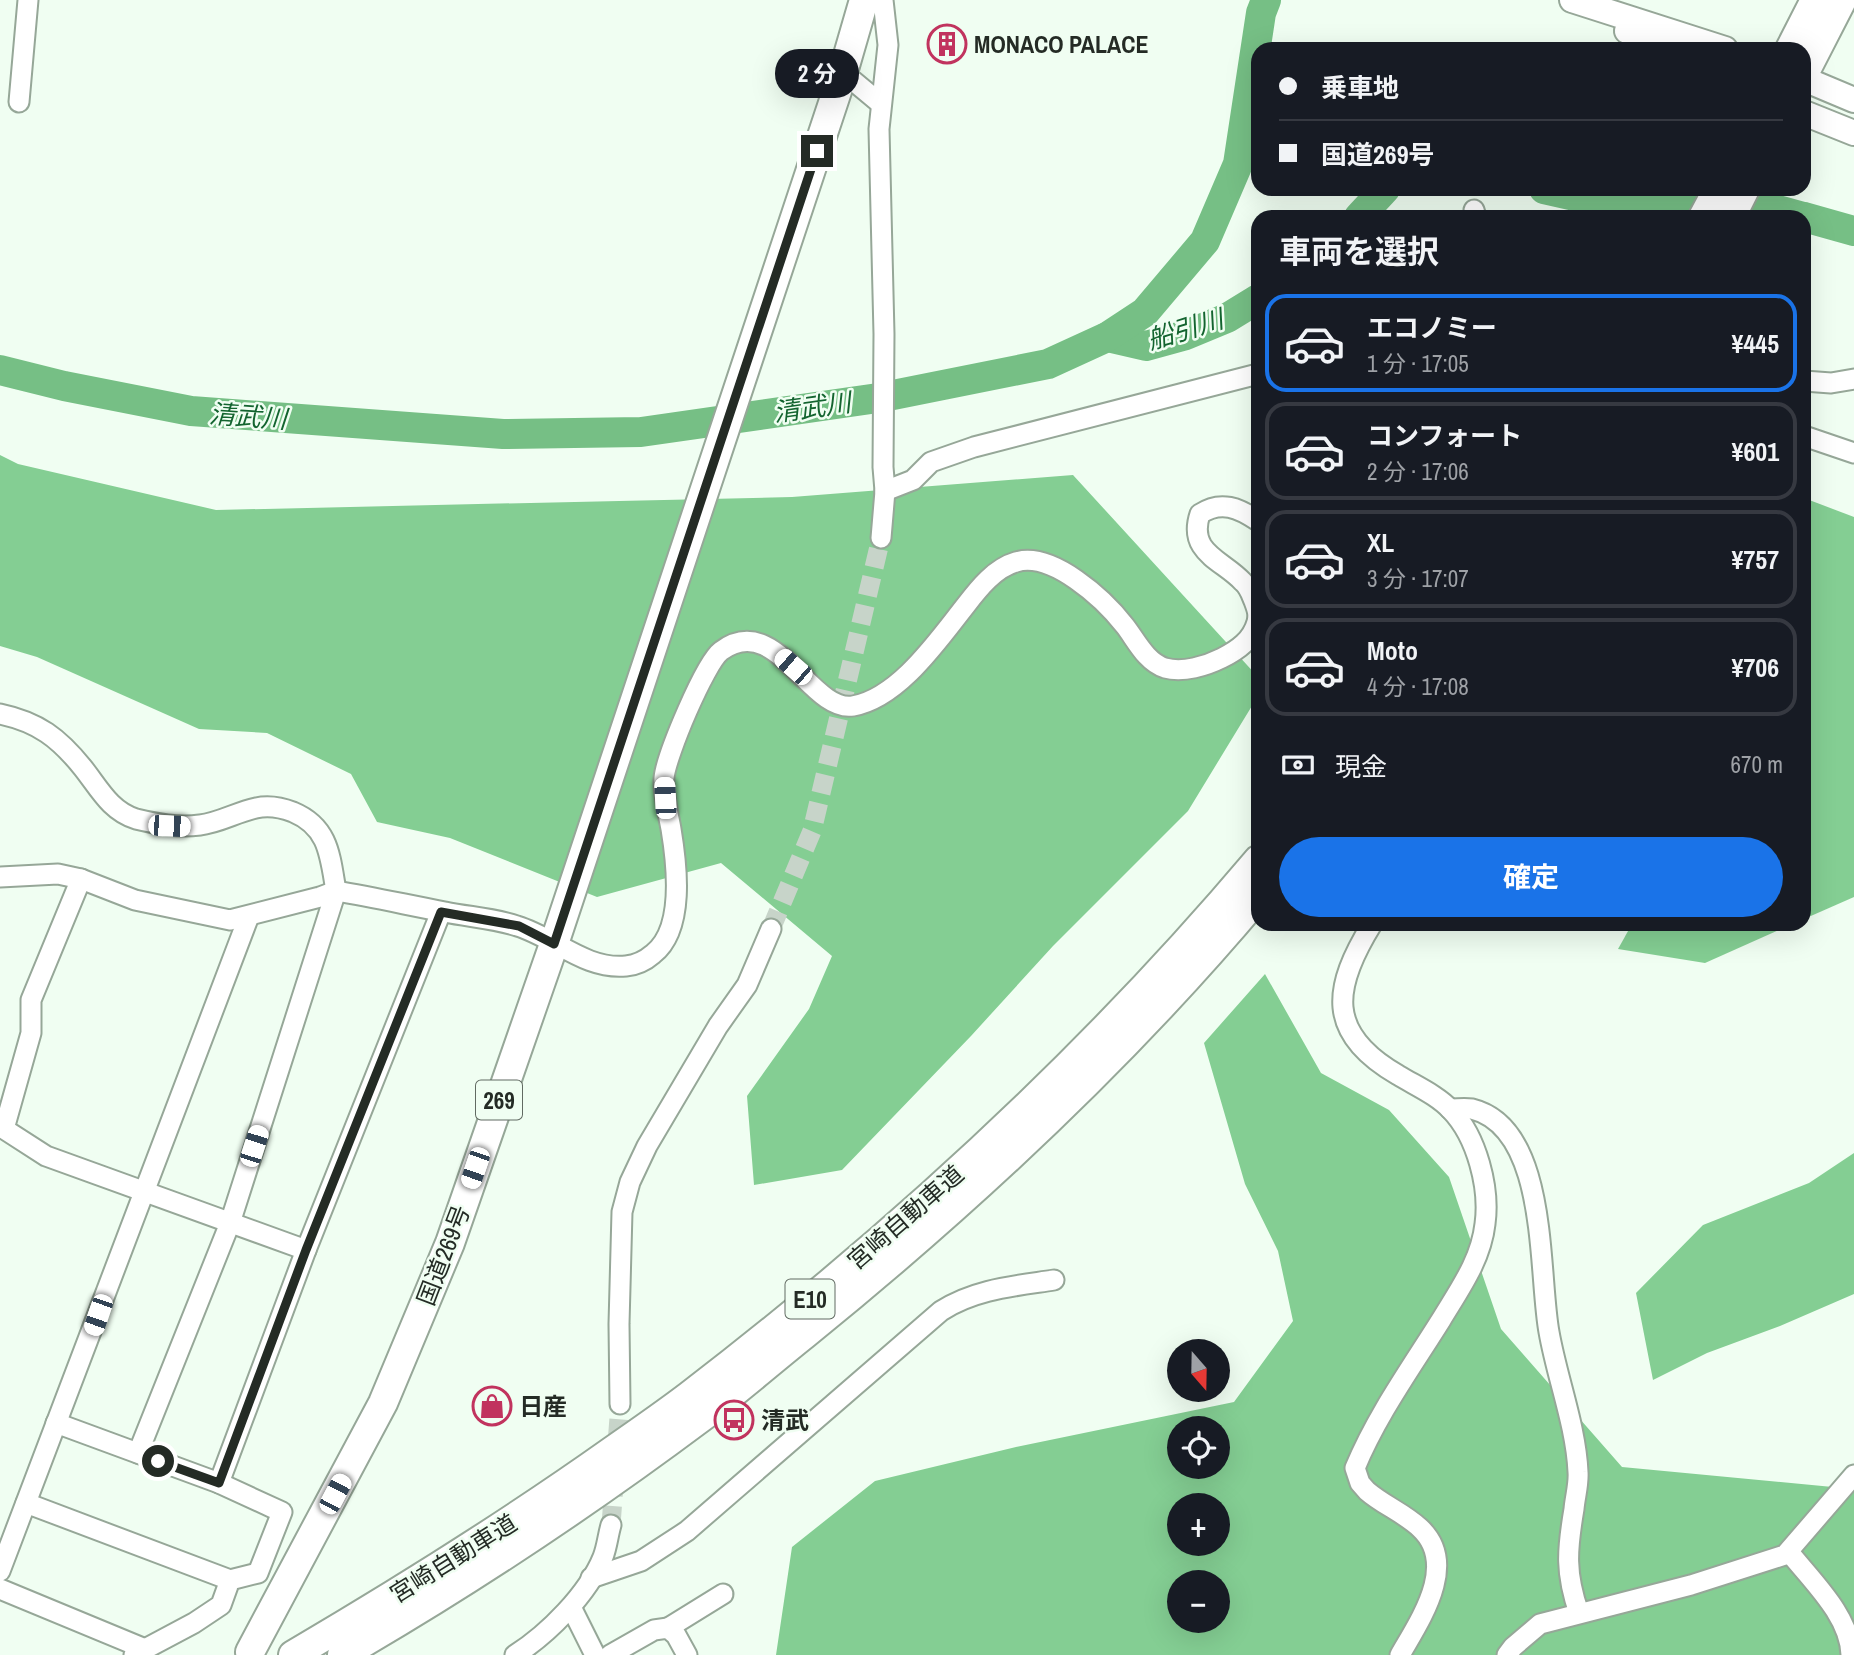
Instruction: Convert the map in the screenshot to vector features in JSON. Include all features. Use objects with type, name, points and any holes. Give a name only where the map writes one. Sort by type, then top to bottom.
[{"type":"highway","name":"国道269号","points":[[250,1652],[383,1403],[450,1243],[554,944],[842,76],[864,0]]},
{"type":"highway","points":[[1794,42],[1815,0]]},
{"type":"highway","points":[[1811,60],[1842,0]]},
{"type":"highway","name":"宮崎自動車道","points":[[293,1655],[393,1597],[534,1506],[688,1397],[878,1243],[981,1150],[1095,1039],[1206,922],[1251,868]]},
{"type":"highway","name":"宮崎自動車道","points":[[342,1655],[417,1611],[548,1527],[704,1416],[894,1262],[999,1168],[1114,1055],[1251,905]]},
{"type":"main road","points":[[1563,0],[1650,42]]},
{"type":"main road","points":[[1572,0],[1703,42]]},
{"type":"main road","points":[[1811,82],[1854,100]]},
{"type":"main road","points":[[1811,116],[1854,133]]},
{"type":"street","points":[[19,102],[28,0]]},
{"type":"street","points":[[881,538],[885,491],[879,130],[888,45],[883,0]]},
{"type":"street","points":[[842,76],[845,74],[881,104]]},
{"type":"street","points":[[885,491],[913,480],[931,462],[974,447],[1251,376]]},
{"type":"street","points":[[1811,382],[1831,383],[1854,379]]},
{"type":"street","points":[[1811,438],[1854,453]]},
{"type":"street","points":[[1251,516],[1229,506],[1209,508],[1200,514],[1197,530],[1205,550],[1215,561],[1241,579],[1251,596]]},
{"type":"street","points":[[0,877],[58,874],[80,879],[135,900],[230,920],[336,891],[519,926],[609,967],[631,966],[642,962],[660,949],[672,928],[675,856],[665,798],[666,766],[703,677],[723,650],[750,641],[767,646],[826,696],[838,704],[855,706],[882,694],[908,673],[937,642],[980,587],[999,571],[1016,562],[1036,559],[1055,566],[1094,596],[1124,625],[1142,650],[1161,667],[1194,668],[1213,662],[1244,644],[1251,634]]},
{"type":"street","points":[[0,714],[21,719],[51,735],[82,767],[114,807],[129,817],[151,823],[186,826],[212,823],[269,806],[284,808],[309,819],[318,827],[331,863],[336,891],[230,1223],[138,1454]]},
{"type":"street","points":[[80,879],[31,1000],[31,1033],[4,1129],[46,1156],[306,1250]]},
{"type":"street","points":[[219,1483],[306,1250],[441,912]]},
{"type":"street","points":[[0,1572],[249,916]]},
{"type":"street","points":[[620,1404],[622,1212],[630,1182],[647,1146],[718,1026],[747,985],[771,929]]},
{"type":"street","points":[[1369,931],[1353,957],[1342,989],[1345,1017],[1353,1038],[1369,1055],[1450,1109],[1462,1124],[1481,1171],[1485,1190],[1486,1223],[1470,1273],[1379,1419],[1355,1468],[1360,1483],[1367,1491],[1423,1531],[1435,1552],[1435,1584],[1424,1612],[1400,1655]]},
{"type":"street","points":[[1450,1109],[1470,1109],[1488,1116],[1509,1136],[1535,1194],[1548,1330],[1579,1475],[1568,1557],[1568,1579],[1579,1613]]},
{"type":"street","points":[[591,1578],[641,1561],[687,1531],[941,1311],[957,1301],[993,1289],[1054,1280]]},
{"type":"street","points":[[26,1503],[230,1580],[258,1573],[282,1512],[219,1483],[57,1423]]},
{"type":"street","points":[[1507,1655],[1540,1625],[1692,1586],[1750,1568],[1789,1552],[1854,1475]]},
{"type":"street","points":[[515,1655],[571,1607],[603,1557],[611,1525]]},
{"type":"street","points":[[1789,1552],[1831,1605],[1850,1640],[1850,1655]]},
{"type":"street","points":[[0,1589],[140,1652],[221,1605],[230,1580]]},
{"type":"street","points":[[610,1655],[654,1630],[668,1628],[723,1594]]},
{"type":"street","points":[[571,1607],[596,1655]]},
{"type":"street","points":[[668,1628],[676,1635],[687,1655]]},
{"type":"green space","points":[[0,455],[18,464],[216,510],[792,497],[1073,475],[1251,669],[1251,708],[1188,811],[1053,946],[842,1170],[754,1185],[747,1096],[809,1009],[832,956],[721,863],[597,897],[450,838],[377,822],[351,774],[267,733],[199,729],[37,657],[0,646]]},
{"type":"green space","points":[[1811,501],[1854,517],[1854,897],[1811,916]]},
{"type":"green space","points":[[1628,931],[1776,931],[1705,963],[1618,949]]},
{"type":"green space","points":[[1265,974],[1321,1073],[1389,1110],[1449,1177],[1501,1329],[1622,1467],[1843,1488],[1854,1479],[1854,1655],[776,1655],[792,1547],[875,1481],[1016,1447],[1234,1402],[1293,1321],[1278,1251],[1245,1184],[1204,1043]]},
{"type":"green space","points":[[1854,1153],[1854,1294],[1780,1326],[1707,1353],[1653,1380],[1636,1293],[1703,1225],[1809,1183]]},
{"type":"waterway","name":"清武川","points":[[1257,42],[1266,0]]},
{"type":"waterway","name":"清武川","points":[[0,370],[64,386],[191,411],[503,434],[641,432],[878,398],[1048,364],[1107,337],[1145,312],[1205,241],[1238,164],[1251,79]]},
{"type":"waterway","name":"船引川","points":[[1366,210],[1378,196]]},
{"type":"waterway","name":"船引川","points":[[1575,196],[1648,196]]},
{"type":"waterway","name":"船引川","points":[[1687,196],[1778,210]]},
{"type":"waterway","name":"船引川","points":[[1811,219],[1854,231]]},
{"type":"waterway","name":"船引川","points":[[1107,337],[1146,346],[1186,335],[1227,318],[1251,303]]},
{"type":"tunnel","points":[[771,929],[812,831],[881,538]]},
{"type":"tunnel","points":[[611,1525],[620,1404]]},
{"type":"place","name":"MONACO PALACE","points":[[947,44]]},
{"type":"place","name":"日産","points":[[492,1406]]},
{"type":"place","name":"清武","points":[[734,1420]]},
{"type":"route","points":[[158,1461],[219,1483],[306,1250],[441,912],[519,926],[554,944],[817,151]]}]
